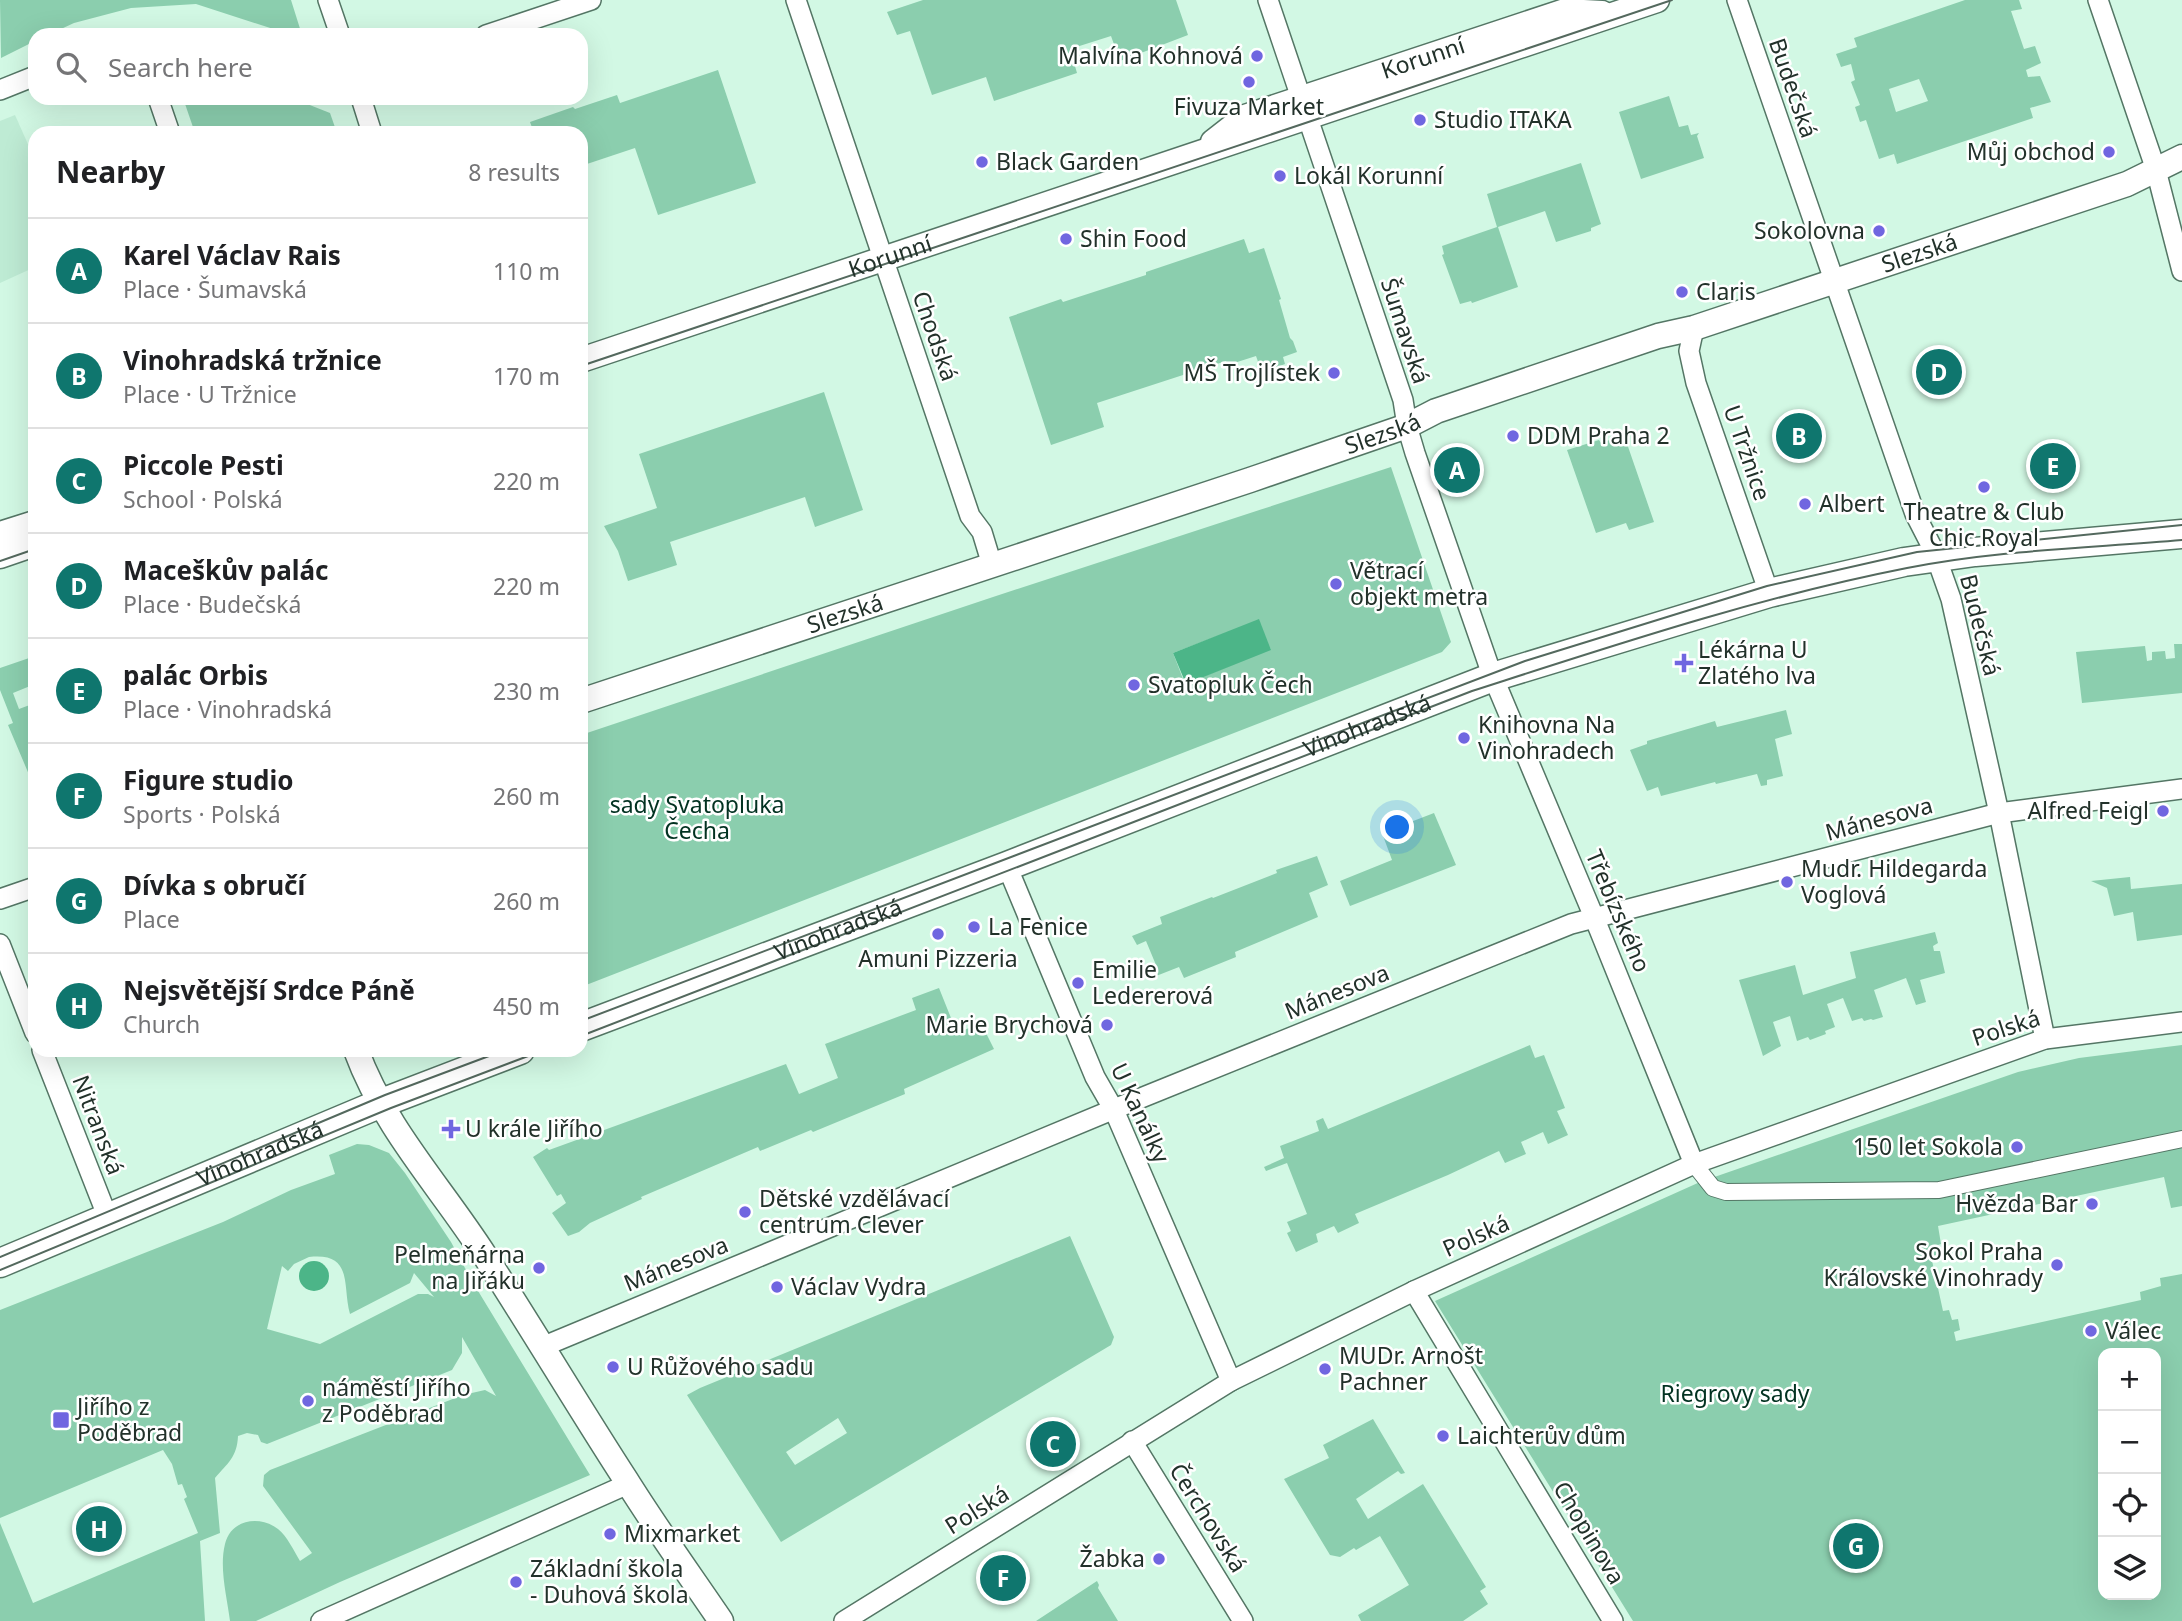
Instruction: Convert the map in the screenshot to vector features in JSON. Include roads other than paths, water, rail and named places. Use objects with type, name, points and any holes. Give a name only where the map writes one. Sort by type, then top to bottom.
[{"type":"main road","name":"Vinohradská","points":[[588,1024],[1007,866],[1493,677],[1769,593],[1904,562],[2182,534]]},
{"type":"main road","name":"Vinohradská","points":[[0,1263],[379,1104],[502,1057]]},
{"type":"street","points":[[328,0],[338,28]]},
{"type":"street","points":[[507,28],[592,0]]},
{"type":"street","name":"Chodská","points":[[796,0],[970,516],[982,533],[992,565]]},
{"type":"street","name":"Šumavská","points":[[1268,0],[1403,400],[1407,426],[1477,638],[1493,677]]},
{"type":"street","name":"Korunní","points":[[588,358],[1199,153],[1305,107],[1657,0]]},
{"type":"street","name":"Budečská","points":[[1737,0],[1915,514],[1936,557],[1951,599],[1999,813],[2045,1039]]},
{"type":"street","points":[[2098,0],[2156,170],[2182,271]]},
{"type":"street","points":[[0,90],[28,79]]},
{"type":"street","points":[[160,105],[168,126]]},
{"type":"street","points":[[363,105],[370,126]]},
{"type":"street","name":"Slezská","points":[[588,699],[1407,426],[1436,411],[1658,336],[1694,328],[2127,184],[2182,157]]},
{"type":"street","name":"U Tržnice","points":[[1694,328],[1689,351],[1696,383],[1769,593]]},
{"type":"street","points":[[0,534],[28,525]]},
{"type":"street","points":[[0,556],[28,546]]},
{"type":"street","name":"Třebízského","points":[[1493,677],[1694,1164]]},
{"type":"street","name":"Mánesova","points":[[542,1346],[1571,924],[1999,813],[2182,789]]},
{"type":"street","name":"U Kanálky","points":[[1007,866],[1096,1077],[1114,1110],[1231,1381]]},
{"type":"street","points":[[0,899],[28,889]]},
{"type":"street","points":[[0,944],[28,1014]]},
{"type":"street","name":"Polská","points":[[844,1621],[1231,1381],[1414,1291],[1694,1164],[2045,1039],[2182,1022]]},
{"type":"street","name":"Nitranská","points":[[45,1057],[108,1218]]},
{"type":"street","points":[[359,1057],[379,1104],[418,1164],[483,1253],[628,1483],[721,1621]]},
{"type":"street","points":[[1694,1164],[1713,1188],[1726,1192],[1939,1190],[2182,1139]]},
{"type":"street","name":"Chopinova","points":[[1414,1291],[1613,1621]]},
{"type":"street","name":"Čerchovská","points":[[1132,1441],[1243,1621]]},
{"type":"street","points":[[321,1621],[628,1483]]},
{"type":"tram line","points":[[588,364],[1672,0]]},
{"type":"tram line","points":[[588,1018],[1525,661],[1767,586],[1917,552],[2182,525]]},
{"type":"tram line","points":[[588,1033],[1472,691],[1633,640],[1797,593],[1907,568],[2010,553],[2182,540]]},
{"type":"tram line","points":[[0,561],[28,551]]},
{"type":"tram line","points":[[0,1257],[385,1095],[486,1057]]},
{"type":"tram line","points":[[0,1270],[391,1108],[526,1057]]},
{"type":"place","name":"Malvína Kohnová","points":[[1257,56]]},
{"type":"place","name":"Fivuza Market","points":[[1249,82]]},
{"type":"place","name":"Studio ITAKA","points":[[1420,120]]},
{"type":"place","name":"Můj obchod","points":[[2109,152]]},
{"type":"place","name":"Black Garden","points":[[982,162]]},
{"type":"place","name":"Lokál Korunní","points":[[1280,176]]},
{"type":"place","name":"Sokolovna","points":[[1879,231]]},
{"type":"place","name":"Shin Food","points":[[1066,239]]},
{"type":"place","name":"Claris","points":[[1682,292]]},
{"type":"place","name":"Maceškův palác","points":[[1939,372]]},
{"type":"place","name":"MŠ Trojlístek","points":[[1334,373]]},
{"type":"place","name":"DDM Praha 2","points":[[1513,436]]},
{"type":"place","name":"Vinohradská tržnice","points":[[1799,436]]},
{"type":"place","name":"palác Orbis","points":[[2053,466]]},
{"type":"place","name":"Karel Václav Rais","points":[[1457,470]]},
{"type":"place","name":"Theatre & Club Chic Royal","points":[[1984,487]]},
{"type":"place","name":"Albert","points":[[1805,504]]},
{"type":"place","name":"Větrací objekt metra","points":[[1336,584]]},
{"type":"place","name":"Lékárna U Zlatého lva","points":[[1684,663]]},
{"type":"place","name":"Svatopluk Čech","points":[[1134,685]]},
{"type":"place","name":"Knihovna Na Vinohradech","points":[[1464,738]]},
{"type":"place","name":"Alfred Feigl","points":[[2163,811]]},
{"type":"place","name":"Mudr. Hildegarda Voglová","points":[[1787,882]]},
{"type":"place","name":"La Fenice","points":[[974,927]]},
{"type":"place","name":"Amuni Pizzeria","points":[[938,934]]},
{"type":"place","name":"Emilie Ledererová","points":[[1078,983]]},
{"type":"place","name":"Marie Brychová","points":[[1107,1025]]},
{"type":"place","name":"U krále Jiřího","points":[[451,1129]]},
{"type":"place","name":"150 let Sokola","points":[[2017,1147]]},
{"type":"place","name":"Hvězda Bar","points":[[2092,1204]]},
{"type":"place","name":"Dětské vzdělávací centrum Clever","points":[[745,1212]]},
{"type":"place","name":"Sokol Praha Královské Vinohrady","points":[[2057,1265]]},
{"type":"place","name":"Pelmeňárna na Jiřáku","points":[[539,1268]]},
{"type":"place","name":"Václav Vydra","points":[[777,1287]]},
{"type":"place","name":"Válec","points":[[2091,1331]]},
{"type":"place","name":"U Růžového sadu","points":[[613,1367]]},
{"type":"place","name":"MUDr. Arnošt Pachner","points":[[1325,1369]]},
{"type":"place","name":"náměstí Jiřího z Poděbrad","points":[[308,1401]]},
{"type":"place","name":"Jiřího z Poděbrad","points":[[61,1420]]},
{"type":"place","name":"Laichterův dům","points":[[1443,1436]]},
{"type":"place","name":"Piccole Pesti","points":[[1053,1444]]},
{"type":"place","name":"Nejsvětější Srdce Páně","points":[[99,1529]]},
{"type":"place","name":"Mixmarket","points":[[610,1534]]},
{"type":"place","name":"Dívka s obručí","points":[[1856,1546]]},
{"type":"place","name":"Žabka","points":[[1159,1559]]},
{"type":"place","name":"Figure studio","points":[[1003,1578]]},
{"type":"place","name":"Základní škola - Duhová škola","points":[[516,1582]]},
{"type":"park label","name":"sady Svatopluka Čecha","points":[[697,818]]},
{"type":"park label","name":"Riegrovy sady","points":[[1735,1394]]}]
